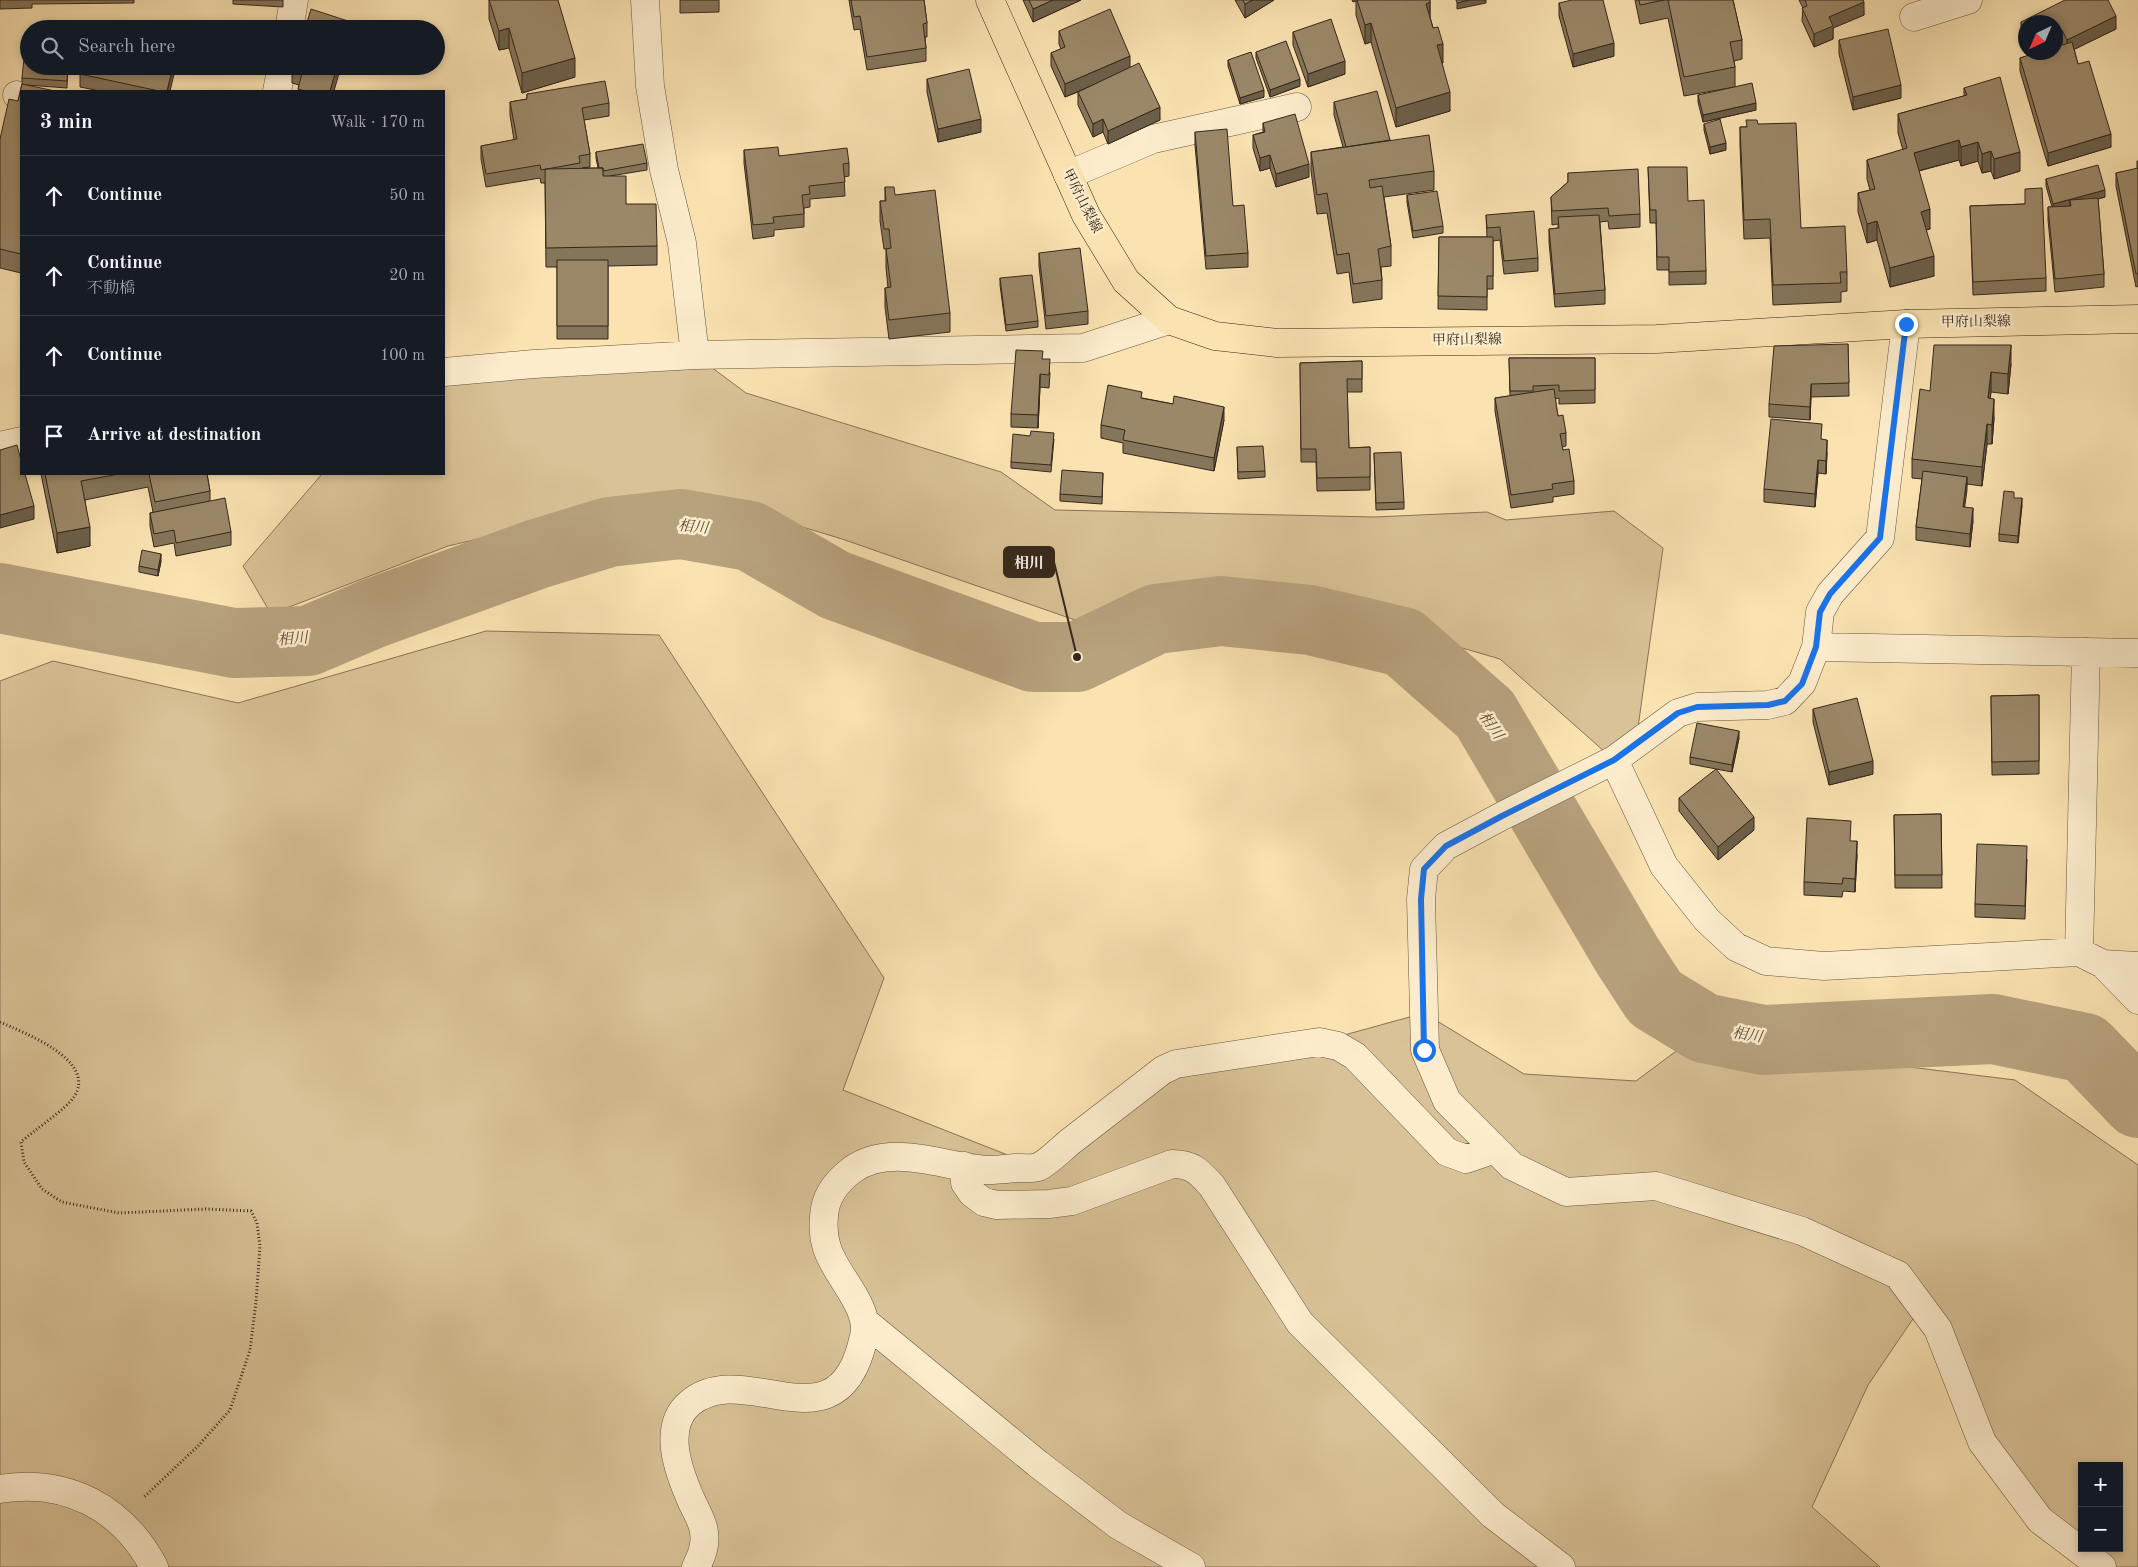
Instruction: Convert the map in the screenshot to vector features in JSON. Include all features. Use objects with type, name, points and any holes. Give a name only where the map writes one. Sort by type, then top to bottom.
[{"type":"main road","name":"甲府山梨線","points":[[990,0],[1086,214],[1126,281],[1169,320],[1215,336],[1277,343],[1657,338],[1906,324],[2138,319]]},
{"type":"street","points":[[291,20],[294,0]]},
{"type":"street","points":[[645,0],[650,86],[664,170],[682,242],[695,356]]},
{"type":"street","points":[[1914,17],[1968,0]]},
{"type":"street","points":[[277,90],[280,75]]},
{"type":"street","points":[[1068,175],[1154,139],[1297,107]]},
{"type":"street","points":[[445,372],[534,364],[695,356],[1083,348],[1169,320]]},
{"type":"street","points":[[1906,324],[1880,538],[1830,594],[1820,612],[1816,647],[1802,684],[1785,701],[1768,705],[1697,707],[1678,713],[1614,760],[1446,846],[1424,869],[1421,899],[1424,1050],[1446,1101],[1512,1166],[1566,1192],[1656,1186],[1802,1231],[1898,1275],[1938,1330],[1982,1442],[2040,1520],[2102,1567]]},
{"type":"street","points":[[0,446],[20,441]]},
{"type":"street","points":[[1816,647],[2138,653]]},
{"type":"street","points":[[2086,652],[2091,958],[2138,1000]]},
{"type":"street","points":[[1614,760],[1664,866],[1707,920],[1736,947],[1766,961],[1824,966],[2091,958],[2138,966]]},
{"type":"street","points":[[696,1567],[704,1551],[704,1530],[680,1477],[674,1434],[677,1417],[702,1394],[725,1390],[782,1395],[805,1400],[824,1396],[840,1386],[852,1371],[865,1333],[864,1321],[862,1312],[826,1248],[825,1204],[834,1187],[852,1170],[871,1160],[896,1156],[988,1170],[1038,1167],[1163,1070],[1176,1064],[1319,1042],[1338,1046],[1355,1056],[1447,1152],[1466,1159],[1496,1149]]},
{"type":"street","points":[[964,1166],[965,1183],[972,1193],[984,1202],[997,1205],[1049,1204],[1072,1201],[1172,1164],[1185,1164],[1194,1168],[1212,1186],[1300,1323],[1493,1515],[1561,1567]]},
{"type":"street","points":[[864,1321],[1038,1464],[1118,1525],[1191,1567]]},
{"type":"street","points":[[0,1489],[14,1487],[41,1488],[70,1493],[96,1504],[119,1520],[143,1545],[154,1567]]},
{"type":"path","points":[[0,1022],[54,1047],[73,1065],[79,1080],[74,1097],[21,1142],[24,1162],[42,1189],[62,1202],[119,1213],[206,1209],[252,1211],[257,1223],[260,1246],[250,1350],[230,1410],[198,1446],[119,1520]]},
{"type":"shaded area","points":[[695,355],[746,393],[1001,472],[1055,510],[1374,517],[1487,512],[1506,520],[1614,511],[1663,548],[1636,742],[1614,760],[1500,659],[1322,607],[1186,602],[1125,622],[1078,621],[842,539],[684,491],[448,546],[271,614],[243,566],[321,475],[445,475],[445,372]]},
{"type":"shaded area","points":[[486,631],[659,635],[884,978],[843,1090],[1038,1167],[1163,1070],[1319,1042],[1424,1013],[1524,1074],[1636,1081],[1691,1040],[2015,1080],[2138,1165],[2138,1567],[2102,1567],[2082,1552],[2123,1552],[2123,1462],[2078,1462],[2078,1549],[2040,1520],[1921,1307],[1868,1385],[1812,1507],[1880,1567],[0,1567],[0,681],[53,661],[238,703]]},
{"type":"building","points":[[489,0],[558,0],[575,58],[522,73],[509,28],[499,31]]},
{"type":"building","points":[[851,0],[924,0],[927,23],[923,24],[926,48],[867,57],[860,16],[854,17]]},
{"type":"building","points":[[1029,0],[1053,0],[1033,9]]},
{"type":"building","points":[[1243,0],[1253,0],[1245,4]]},
{"type":"building","points":[[1357,0],[1430,0],[1426,4],[1433,28],[1438,27],[1443,44],[1437,45],[1450,92],[1396,108],[1371,23],[1365,25]]},
{"type":"building","points":[[1456,0],[1469,0],[1457,3]]},
{"type":"building","points":[[1572,0],[1603,0],[1614,43],[1573,54],[1559,3]]},
{"type":"building","points":[[1639,0],[1664,0],[1640,5]]},
{"type":"building","points":[[1668,0],[1733,0],[1742,40],[1730,42],[1735,67],[1684,77]]},
{"type":"building","points":[[1805,0],[1863,0],[1864,2],[1829,17],[1833,26],[1814,34],[1802,8],[1807,6]]},
{"type":"building","points":[[2065,0],[2108,0],[2116,16],[2067,40],[2063,32],[2063,15],[2035,15]]},
{"type":"building","points":[[311,9],[345,20],[308,20]]},
{"type":"building","points":[[1110,9],[1130,56],[1065,84],[1051,53],[1065,47],[1059,31]]},
{"type":"building","points":[[1331,19],[1345,61],[1308,74],[1293,32]]},
{"type":"building","points":[[1888,29],[1901,85],[1853,97],[1839,40]]},
{"type":"building","points":[[1286,41],[1300,79],[1270,90],[1256,52]]},
{"type":"building","points":[[2072,42],[2078,64],[2089,61],[2111,134],[2048,153],[2021,60],[2063,60],[2063,45]]},
{"type":"building","points":[[1251,52],[1264,90],[1240,98],[1228,60]]},
{"type":"building","points":[[1139,63],[1160,107],[1108,131],[1103,119],[1093,124],[1078,92]]},
{"type":"building","points":[[969,69],[981,119],[938,129],[927,79]]},
{"type":"building","points":[[22,75],[67,75],[67,81],[22,78]]},
{"type":"building","points":[[85,75],[171,75],[167,90],[154,90]]},
{"type":"building","points":[[302,75],[334,75],[330,90],[298,89]]},
{"type":"building","points":[[2000,77],[2020,152],[1994,159],[1991,151],[1982,154],[1978,142],[1961,147],[1959,140],[1914,153],[1930,209],[1921,212],[1934,256],[1890,268],[1877,221],[1867,224],[1858,193],[1875,189],[1867,160],[1907,148],[1898,114],[1967,95],[1964,88]]},
{"type":"building","points":[[605,81],[609,103],[582,108],[590,154],[579,156],[580,163],[541,170],[540,165],[486,174],[481,146],[517,139],[510,102],[527,99],[527,94]]},
{"type":"building","points":[[1752,83],[1756,103],[1703,115],[1698,95]]},
{"type":"building","points":[[22,84],[50,90],[21,90]]},
{"type":"building","points":[[1377,91],[1390,140],[1346,147],[1334,102]]},
{"type":"building","points":[[20,92],[20,254],[0,249],[0,139],[9,99],[18,101]]},
{"type":"building","points":[[1295,114],[1309,164],[1276,174],[1270,155],[1260,158],[1253,135],[1265,132],[1263,123]]},
{"type":"building","points":[[1720,119],[1726,143],[1710,147],[1704,124]]},
{"type":"building","points":[[1746,120],[1757,120],[1758,124],[1796,123],[1801,228],[1845,226],[1847,272],[1840,272],[1841,283],[1773,285],[1770,219],[1744,220],[1740,127],[1747,127]]},
{"type":"building","points":[[1227,129],[1233,206],[1244,205],[1248,253],[1206,256],[1195,132]]},
{"type":"building","points":[[1429,135],[1434,171],[1369,180],[1370,188],[1382,186],[1391,246],[1378,249],[1382,280],[1353,284],[1349,253],[1337,255],[1327,193],[1317,195],[1311,152]]},
{"type":"building","points":[[643,144],[647,163],[603,171],[603,168],[599,168],[596,152]]},
{"type":"building","points":[[778,147],[779,156],[847,148],[849,163],[843,164],[845,182],[809,186],[810,194],[802,195],[804,214],[773,217],[774,223],[753,225],[744,150]]},
{"type":"building","points":[[2098,165],[2105,190],[2053,204],[2046,179]]},
{"type":"building","points":[[1648,167],[1687,167],[1688,201],[1704,200],[1706,271],[1669,272],[1669,257],[1657,257],[1656,210],[1650,210]]},
{"type":"building","points":[[603,168],[603,176],[626,176],[626,204],[656,204],[657,246],[546,248],[545,169]]},
{"type":"building","points":[[2138,168],[2138,273],[2136,274],[2116,173]]},
{"type":"building","points":[[1638,169],[1640,214],[1609,216],[1608,208],[1552,211],[1551,197],[1568,182],[1568,173]]},
{"type":"building","points":[[885,187],[894,187],[895,195],[935,190],[950,313],[889,320],[885,288],[891,287],[886,249],[891,248],[889,229],[884,229],[880,201],[886,201]]},
{"type":"building","points":[[2042,188],[2046,278],[1973,282],[1970,206],[2025,204],[2025,189]]},
{"type":"building","points":[[1437,191],[1443,226],[1413,231],[1407,195]]},
{"type":"building","points":[[2098,198],[2104,274],[2055,279],[2048,207],[2071,206],[2070,200]]},
{"type":"building","points":[[1534,211],[1538,258],[1504,261],[1500,227],[1487,228],[1486,215]]},
{"type":"building","points":[[1599,215],[1605,290],[1555,294],[1549,229],[1559,228],[1558,217]]},
{"type":"building","points":[[1439,237],[1493,237],[1493,276],[1487,276],[1487,297],[1438,296]]},
{"type":"building","points":[[1080,248],[1088,311],[1046,316],[1039,253]]},
{"type":"building","points":[[557,260],[608,260],[608,326],[557,326]]},
{"type":"building","points":[[1032,275],[1038,321],[1006,325],[1000,278]]},
{"type":"building","points":[[1848,344],[1849,383],[1811,384],[1810,407],[1769,404],[1774,346]]},
{"type":"building","points":[[1934,345],[2011,345],[2008,374],[1991,372],[1988,398],[1994,399],[1992,425],[1987,424],[1982,467],[1912,459],[1920,389],[1930,391]]},
{"type":"building","points":[[1016,350],[1043,351],[1042,359],[1050,359],[1049,375],[1040,374],[1038,415],[1011,414]]},
{"type":"building","points":[[1509,358],[1595,358],[1595,390],[1559,391],[1559,385],[1533,386],[1533,391],[1510,391]]},
{"type":"building","points":[[1362,361],[1362,379],[1347,379],[1349,448],[1370,447],[1370,477],[1317,478],[1316,449],[1301,449],[1300,363]]},
{"type":"building","points":[[1108,385],[1142,392],[1141,398],[1173,404],[1174,396],[1224,407],[1214,458],[1123,440],[1125,430],[1101,425]]},
{"type":"building","points":[[1554,389],[1558,416],[1563,415],[1566,433],[1560,434],[1563,450],[1569,449],[1574,481],[1552,484],[1553,489],[1511,495],[1495,398]]},
{"type":"building","points":[[1771,419],[1822,424],[1821,439],[1827,440],[1826,461],[1818,460],[1815,494],[1764,489]]},
{"type":"building","points":[[1031,431],[1054,433],[1051,465],[1011,462],[1013,434],[1030,436]]},
{"type":"building","points":[[17,445],[20,456],[20,475],[25,475],[34,506],[0,515],[0,450]]},
{"type":"building","points":[[1263,446],[1265,471],[1238,472],[1237,447]]},
{"type":"building","points":[[1401,452],[1404,502],[1376,503],[1374,453]]},
{"type":"building","points":[[1062,470],[1103,473],[1102,497],[1060,494]]},
{"type":"building","points":[[1923,471],[1967,477],[1963,507],[1973,508],[1970,534],[1916,527]]},
{"type":"building","points":[[45,475],[114,475],[81,481],[90,527],[57,533]]},
{"type":"building","points":[[149,475],[207,475],[210,491],[155,502]]},
{"type":"building","points":[[2004,491],[2014,492],[2014,498],[2022,498],[2018,536],[1999,534]]},
{"type":"building","points":[[225,498],[231,532],[176,543],[174,530],[154,534],[150,513]]},
{"type":"building","points":[[142,550],[161,554],[158,570],[139,566]]},
{"type":"building","points":[[2039,695],[2039,761],[1992,762],[1991,696]]},
{"type":"building","points":[[1857,698],[1873,761],[1829,772],[1813,709]]},
{"type":"building","points":[[1697,723],[1739,731],[1732,765],[1690,757]]},
{"type":"building","points":[[1716,769],[1754,817],[1718,847],[1679,798]]},
{"type":"building","points":[[1941,814],[1942,875],[1895,875],[1894,815]]},
{"type":"building","points":[[1807,818],[1851,821],[1850,841],[1857,841],[1855,879],[1843,878],[1842,884],[1804,882]]},
{"type":"building","points":[[1977,844],[2027,846],[2025,906],[1975,904]]},
{"type":"waterway","name":"相川","points":[[0,598],[234,643],[308,641],[374,613],[537,554],[609,532],[681,524],[750,536],[835,585],[1033,657],[1077,657],[1156,619],[1221,611],[1310,620],[1403,642],[1485,714],[1627,955],[1655,998],[1704,1028],[1763,1040],[1993,1029],[2085,1048],[2138,1103]]},
{"type":"place","name":"相川","points":[[1077,657]]},
{"type":"route","points":[[1424,1050],[1421,899],[1424,869],[1446,846],[1614,760],[1678,713],[1697,707],[1768,705],[1785,701],[1802,684],[1816,647],[1820,612],[1830,594],[1880,538],[1906,324]]}]
